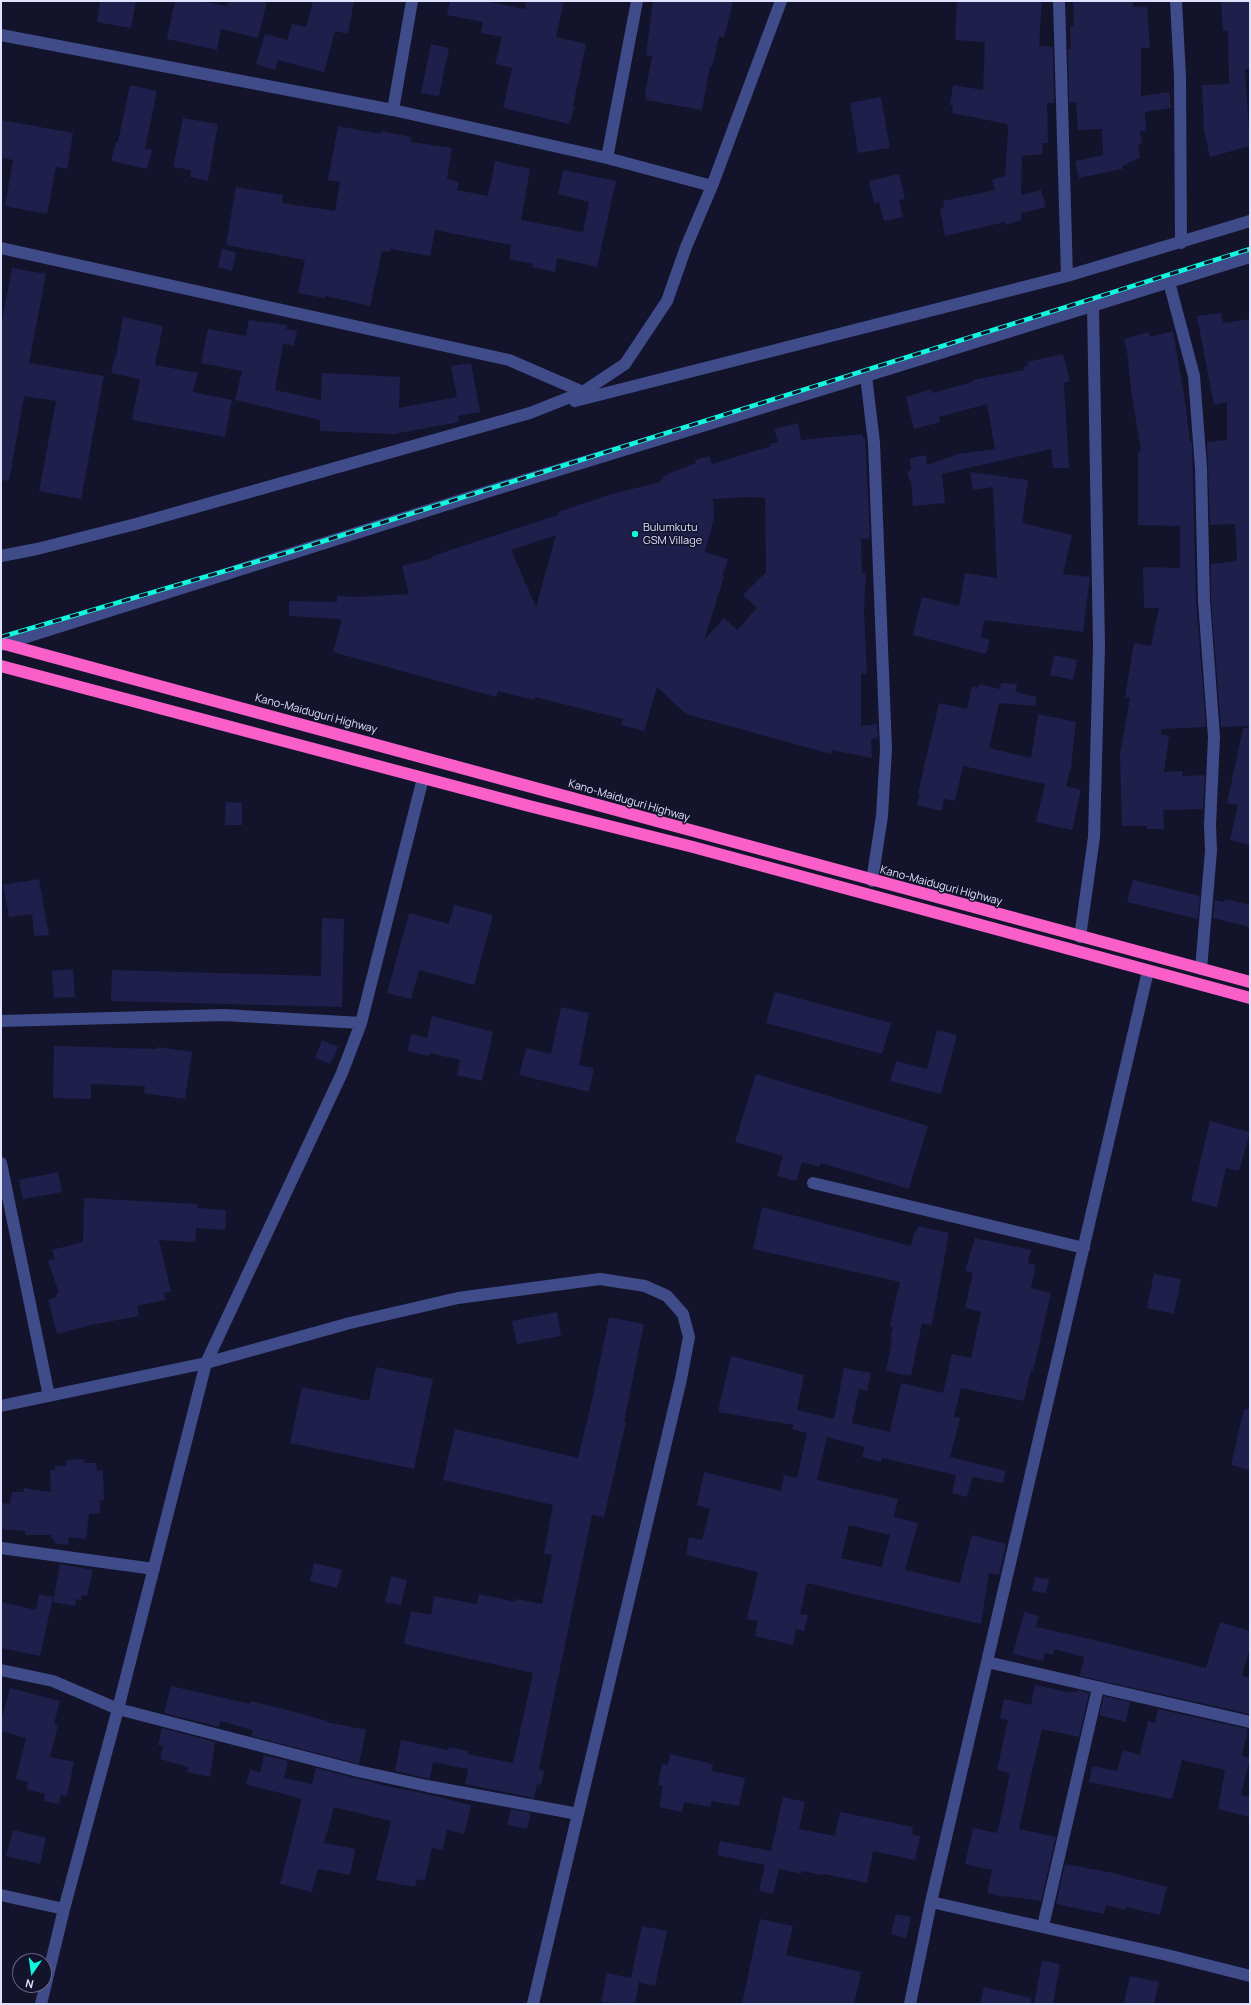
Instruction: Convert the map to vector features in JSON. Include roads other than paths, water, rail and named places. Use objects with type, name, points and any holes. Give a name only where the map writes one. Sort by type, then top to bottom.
[{"type":"highway","name":"Kano-Maiduguri Highway","points":[[2,644],[370,742],[872,881],[1250,982]]},
{"type":"highway","points":[[1,666],[529,806],[693,847],[1250,998]]},
{"type":"street","points":[[393,110],[412,1]]},
{"type":"street","points":[[607,158],[637,1]]},
{"type":"street","points":[[530,413],[583,392],[625,364],[655,322],[667,302],[686,247],[712,186],[781,1]]},
{"type":"street","points":[[1059,1],[1067,276]]},
{"type":"street","points":[[1176,1],[1180,77],[1181,242]]},
{"type":"street","points":[[1,35],[393,110],[607,158],[712,186]]},
{"type":"street","points":[[1,556],[37,549],[136,524],[530,413],[1067,276],[1250,221]]},
{"type":"street","points":[[1,248],[509,360],[583,392]]},
{"type":"street","points":[[2,644],[492,490],[1250,257]]},
{"type":"street","points":[[1170,282],[1194,376],[1200,468],[1204,601],[1214,737],[1210,825],[1211,851],[1201,969]]},
{"type":"street","points":[[1080,937],[1094,837],[1099,646],[1093,306]]},
{"type":"street","points":[[866,376],[874,443],[886,749],[882,816],[872,881]]},
{"type":"street","points":[[41,2004],[64,1909],[118,1709],[206,1363],[342,1073],[361,1023],[424,778]]},
{"type":"street","points":[[910,2004],[931,1902],[1148,971]]},
{"type":"street","points":[[1,1021],[224,1015],[361,1023]]},
{"type":"street","points":[[1,1163],[49,1396]]},
{"type":"street","points":[[813,1183],[1084,1248]]},
{"type":"street","points":[[1,1406],[206,1363],[350,1323],[458,1298],[600,1278],[645,1286],[667,1296],[683,1314],[689,1337],[682,1379],[533,2004]]},
{"type":"street","points":[[1,1548],[154,1569]]},
{"type":"street","points":[[987,1662],[1250,1722]]},
{"type":"street","points":[[1,1670],[53,1681],[118,1709],[358,1771],[427,1786],[578,1814]]},
{"type":"street","points":[[1043,1926],[1098,1688]]},
{"type":"street","points":[[1,1895],[64,1909]]},
{"type":"street","points":[[931,1902],[1043,1926],[1250,1976]]},
{"type":"railway","points":[[1,637],[286,553],[1250,249]]},
{"type":"place","name":"Bulumkutu GSM Village","points":[[635,534]]}]
